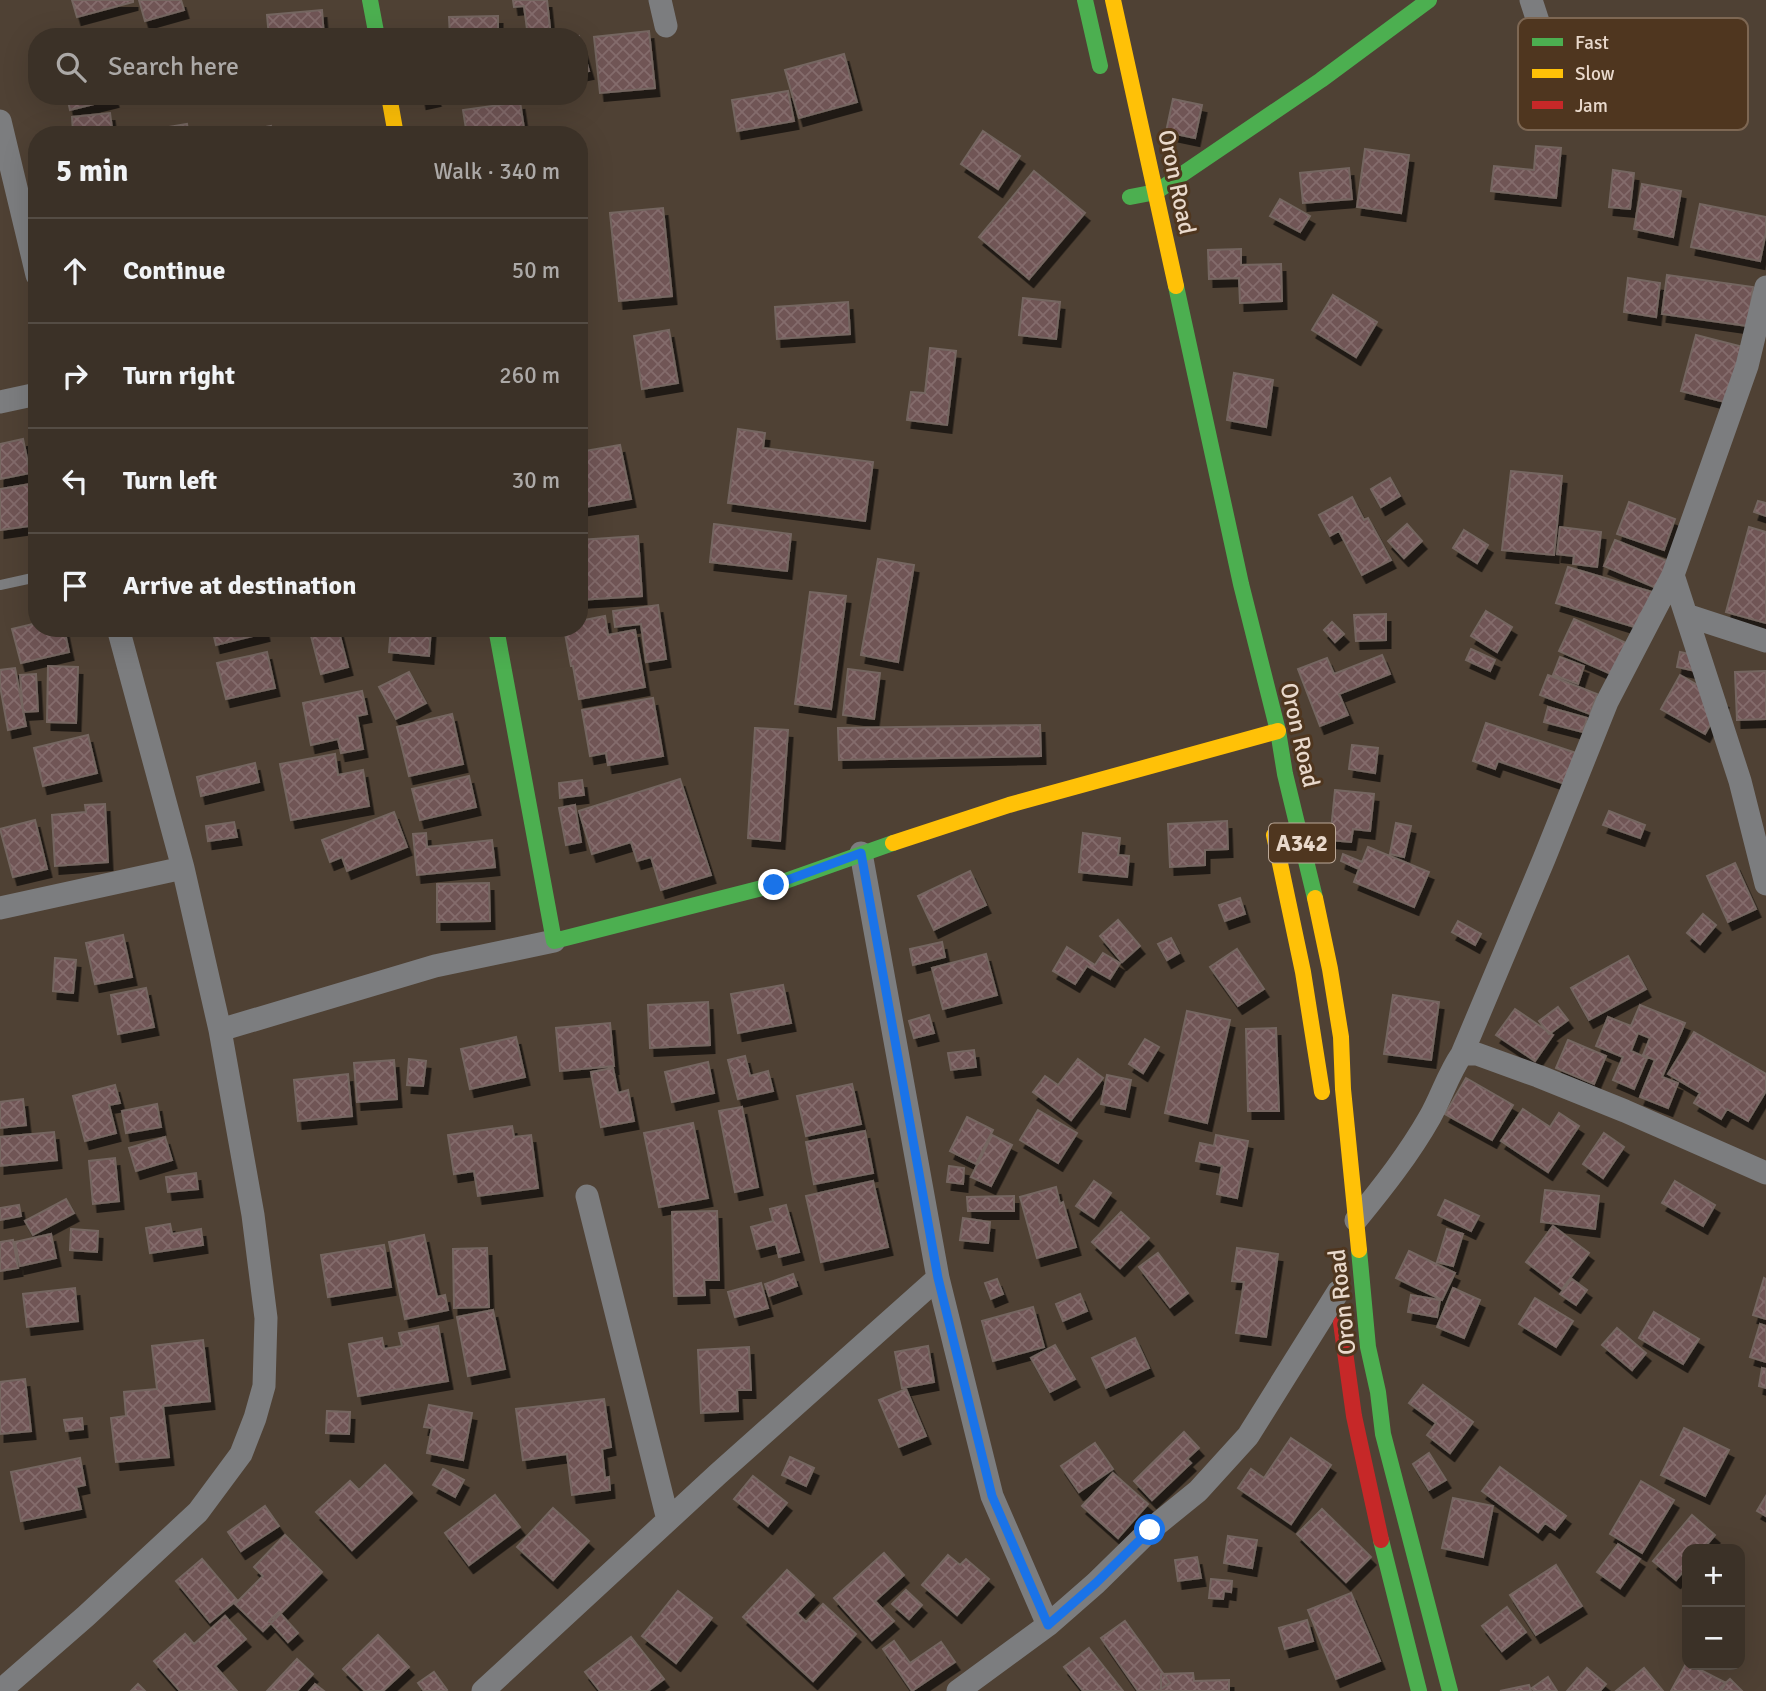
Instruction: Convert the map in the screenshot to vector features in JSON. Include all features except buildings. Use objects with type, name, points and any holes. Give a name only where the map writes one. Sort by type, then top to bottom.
[{"type":"main road","points":[[370,0],[375,28]]},
{"type":"main road","points":[[1086,0],[1103,79]]},
{"type":"main road","name":"Oron Road","points":[[1113,0],[1241,584],[1278,731],[1285,774],[1330,969],[1340,1037],[1368,1347],[1378,1392],[1383,1434],[1401,1512],[1450,1691]]},
{"type":"main road","points":[[1130,197],[1156,192],[1321,80],[1429,0]]},
{"type":"main road","points":[[391,105],[394,126]]},
{"type":"main road","points":[[498,637],[554,941],[774,885],[861,853],[1009,805],[1278,731]]},
{"type":"main road","name":"A342","points":[[1269,815],[1303,972],[1324,1112]]},
{"type":"main road","name":"Oron Road","points":[[1338,1287],[1346,1374],[1357,1438],[1419,1691]]},
{"type":"street","points":[[660,0],[666,26]]},
{"type":"street","points":[[1531,0],[1537,18]]},
{"type":"street","points":[[0,121],[28,238]]},
{"type":"street","points":[[1356,1220],[1396,1171],[1431,1116],[1452,1068],[1462,1054],[1607,702],[1673,575],[1747,366],[1766,287]]},
{"type":"street","points":[[0,402],[28,396]]},
{"type":"street","points":[[1673,575],[1740,781],[1766,884]]},
{"type":"street","points":[[1686,615],[1766,641]]},
{"type":"street","points":[[0,1691],[198,1512],[241,1454],[264,1386],[266,1318],[253,1215],[220,1030],[183,868],[120,637]]},
{"type":"street","points":[[861,853],[938,1278],[992,1496],[1048,1625]]},
{"type":"street","points":[[0,908],[183,868]]},
{"type":"street","points":[[220,1030],[435,966],[554,941]]},
{"type":"street","points":[[1462,1054],[1477,1054],[1538,1076],[1766,1173]]},
{"type":"street","points":[[587,1196],[668,1520]]},
{"type":"street","points":[[483,1691],[668,1520],[938,1278]]},
{"type":"street","points":[[958,1691],[1048,1625],[1150,1530],[1198,1491],[1248,1436],[1338,1287]]},
{"type":"lane","points":[[0,585],[28,579]]},
{"type":"traffic: fast","points":[[370,0],[375,28]]},
{"type":"traffic: fast","points":[[1085,0],[1100,66]]},
{"type":"traffic: fast","points":[[1130,197],[1156,192],[1321,80],[1429,0]]},
{"type":"traffic: fast","points":[[1176,286],[1241,584],[1278,731],[1285,774],[1315,898]]},
{"type":"traffic: fast","points":[[498,637],[554,941],[774,885],[893,843]]},
{"type":"traffic: fast","points":[[1359,1250],[1368,1347],[1378,1392],[1383,1434],[1450,1691]]},
{"type":"traffic: fast","points":[[1381,1540],[1419,1691]]},
{"type":"traffic: slow","points":[[1113,0],[1176,286]]},
{"type":"traffic: slow","points":[[391,105],[394,126]]},
{"type":"traffic: slow","points":[[893,843],[1009,805],[1278,731]]},
{"type":"traffic: slow","points":[[1274,835],[1303,972],[1322,1092]]},
{"type":"traffic: slow","points":[[1315,898],[1341,1037],[1343,1089],[1359,1250]]},
{"type":"traffic: jam","points":[[1341,1323],[1354,1416],[1381,1540]]},
{"type":"route","points":[[774,885],[861,853],[938,1278],[992,1496],[1048,1625],[1150,1530]]}]
